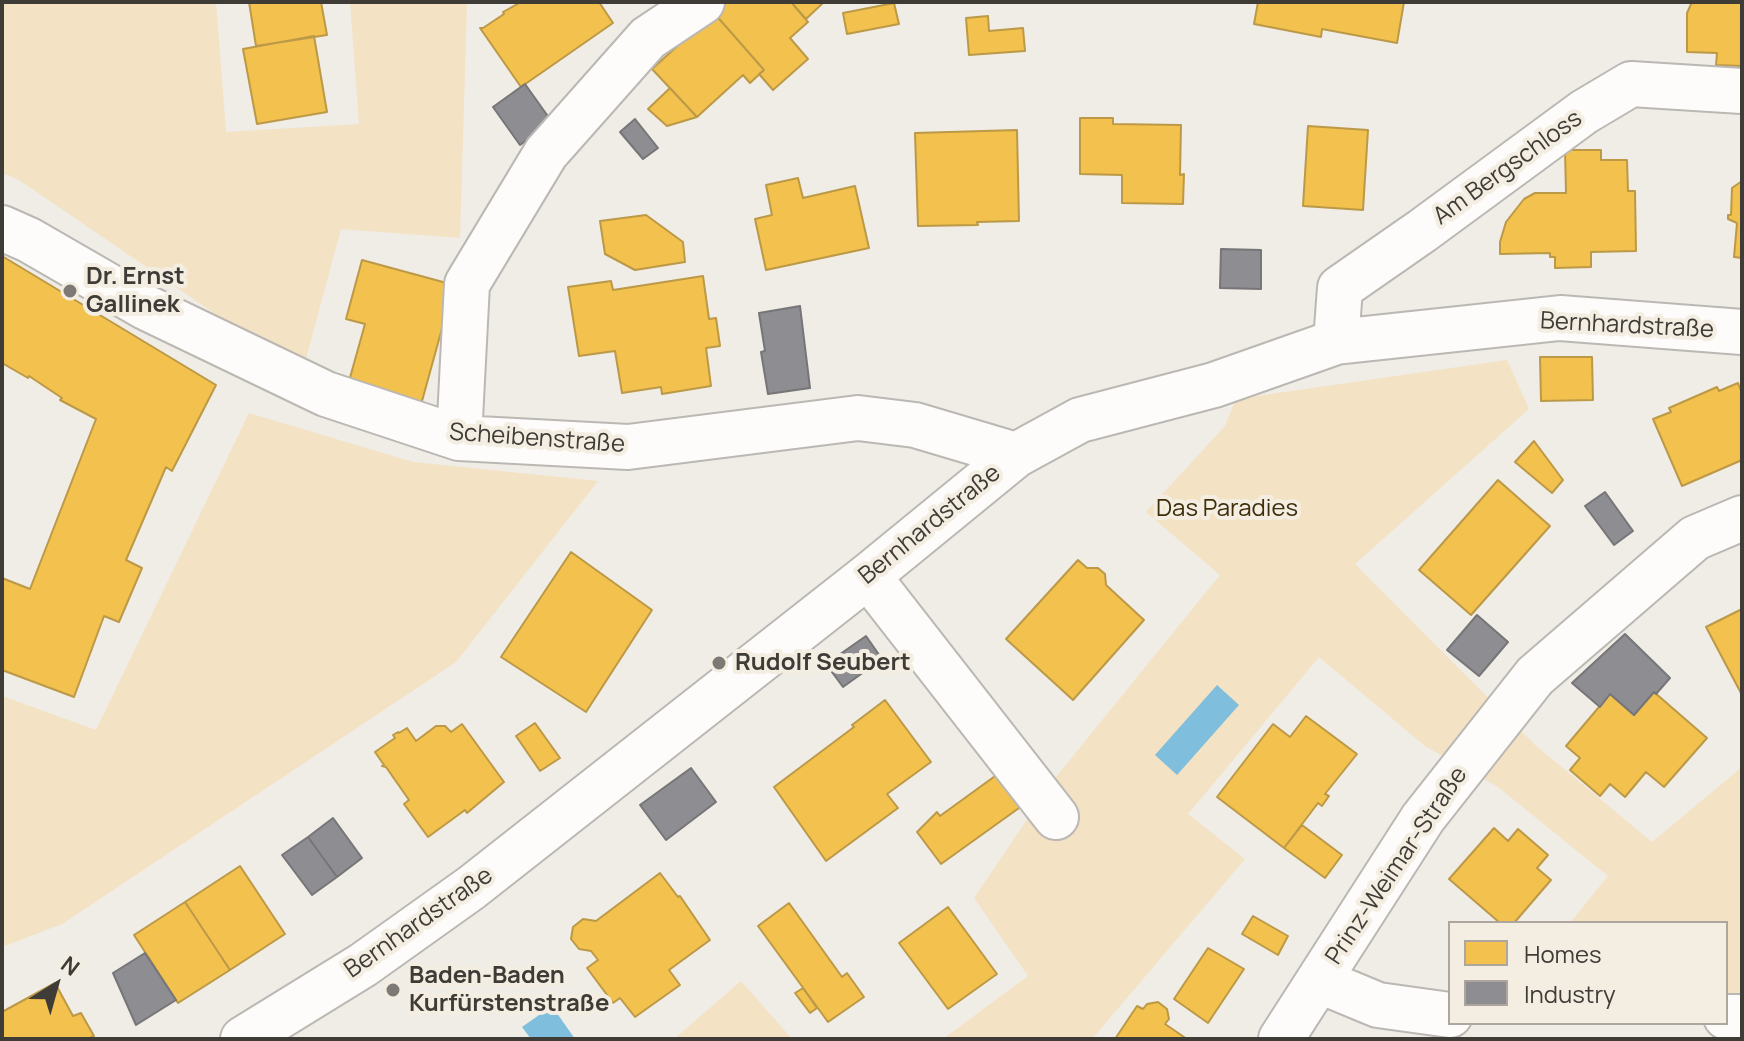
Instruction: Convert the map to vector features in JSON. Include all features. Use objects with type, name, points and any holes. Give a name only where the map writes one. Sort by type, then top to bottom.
[{"type":"street","points":[[459,438],[467,284],[546,153],[648,38],[702,2]]},
{"type":"street","name":"Am Bergschloss","points":[[1336,342],[1340,288],[1584,112],[1631,84],[1742,91]]},
{"type":"street","name":"Scheibenstraße","points":[[2,228],[29,240],[145,307],[326,394],[459,438],[628,447],[858,418],[915,425],[1016,455]]},
{"type":"street","name":"Bernhardstraße","points":[[243,1039],[363,965],[471,888],[868,576],[1016,455],[1080,420],[1214,385],[1336,342],[1560,318],[1742,332]]},
{"type":"street","name":"Prinz-Weimar-Straße","points":[[1281,1039],[1423,818],[1535,676],[1695,538],[1742,518]]},
{"type":"street","points":[[868,576],[1056,817]]},
{"type":"street","points":[[1320,981],[1378,1005],[1448,1015]]},
{"type":"street","points":[[1378,1005],[1412,1039]]},
{"type":"green space","points":[[2,2],[216,2],[226,132],[359,124],[350,2],[467,2],[460,238],[341,229],[302,373],[19,180],[2,173]]},
{"type":"green space","name":"Das Paradies","points":[[1507,360],[1529,409],[1355,564],[1535,745],[1652,842],[1742,767],[1742,1003],[1734,995],[1728,994],[1728,921],[1572,921],[1608,876],[1498,787],[1425,746],[1319,657],[1188,814],[1245,859],[1092,1039],[943,1039],[1028,976],[974,898],[1056,777],[1220,575],[1146,512],[1225,426],[1236,399]]},
{"type":"green space","points":[[249,413],[413,462],[598,481],[456,662],[62,924],[2,947],[2,696],[96,730]]},
{"type":"green space","points":[[741,981],[792,1039],[674,1039]]},
{"type":"water","points":[[1217,685],[1239,705],[1177,775],[1155,755]]},
{"type":"water","points":[[552,1006],[575,1039],[531,1039],[522,1027]]},
{"type":"building: Homes","points":[[249,2],[321,2],[327,35],[256,46]]},
{"type":"building: Homes","points":[[521,2],[599,2],[613,23],[521,87],[480,28]]},
{"type":"building: Homes","points":[[727,2],[791,2],[808,22],[790,38],[808,59],[773,90],[759,74],[764,70],[714,13]]},
{"type":"building: Homes","points":[[791,2],[824,2],[806,19]]},
{"type":"building: Homes","points":[[1258,2],[1404,2],[1397,43],[1322,29],[1321,37],[1254,24]]},
{"type":"building: Homes","points":[[1692,2],[1742,2],[1742,66],[1716,65],[1717,53],[1687,52],[1687,13]]},
{"type":"building: Homes","points":[[894,3],[899,24],[847,34],[843,13]]},
{"type":"building: Homes","points":[[714,13],[764,70],[750,83],[743,75],[697,117],[652,69]]},
{"type":"building: Homes","points":[[988,16],[989,31],[1023,28],[1025,51],[969,55],[966,18]]},
{"type":"building: Homes","points":[[314,36],[327,112],[257,124],[243,49]]},
{"type":"building: Homes","points":[[670,88],[697,117],[667,126],[648,109]]},
{"type":"building: Homes","points":[[1080,118],[1113,118],[1113,124],[1181,125],[1183,204],[1122,203],[1122,175],[1080,174]]},
{"type":"building: Homes","points":[[1308,126],[1368,130],[1363,210],[1303,206]]},
{"type":"building: Homes","points":[[1017,130],[1019,221],[918,226],[915,133]]},
{"type":"building: Homes","points":[[1565,150],[1601,150],[1601,160],[1627,160],[1628,191],[1635,191],[1636,251],[1591,252],[1591,267],[1555,268],[1555,257],[1550,257],[1550,253],[1500,254],[1506,222],[1524,199],[1535,193],[1566,193]]},
{"type":"building: Homes","points":[[798,178],[803,198],[855,186],[869,248],[766,270],[755,219],[772,215],[766,185]]},
{"type":"building: Homes","points":[[1742,181],[1742,258],[1734,257],[1737,223],[1728,219],[1728,215],[1731,215],[1732,188]]},
{"type":"building: Homes","points":[[646,215],[683,242],[685,262],[635,270],[605,254],[600,221]]},
{"type":"building: Homes","points":[[2,256],[216,385],[172,471],[166,467],[126,560],[142,568],[119,622],[104,616],[74,697],[2,670],[2,578],[30,589],[96,419],[60,400],[62,398],[29,376],[2,363]]},
{"type":"building: Homes","points":[[362,260],[454,285],[419,412],[346,392],[365,324],[346,319]]},
{"type":"building: Homes","points":[[703,276],[709,319],[716,318],[720,346],[706,348],[711,386],[662,394],[661,387],[622,393],[615,351],[579,356],[568,287],[611,281],[613,290]]},
{"type":"building: Homes","points":[[1540,357],[1592,357],[1593,400],[1541,401]]},
{"type":"building: Homes","points":[[1738,383],[1742,393],[1742,460],[1682,486],[1653,419],[1671,412],[1669,408],[1717,387],[1719,391]]},
{"type":"building: Homes","points":[[1534,441],[1563,480],[1552,493],[1515,462]]},
{"type":"building: Homes","points":[[1498,480],[1550,526],[1471,615],[1419,570]]},
{"type":"building: Homes","points":[[571,552],[652,610],[586,712],[501,657]]},
{"type":"building: Homes","points":[[1078,560],[1087,568],[1098,568],[1105,574],[1106,585],[1144,620],[1073,700],[1006,639]]},
{"type":"building: Homes","points":[[1742,609],[1742,695],[1706,627]]},
{"type":"building: Homes","points":[[1654,692],[1707,738],[1664,787],[1646,772],[1625,797],[1610,784],[1600,796],[1570,770],[1580,758],[1566,746],[1610,694],[1634,715]]},
{"type":"building: Homes","points":[[885,700],[931,762],[887,794],[898,808],[826,861],[774,787]]},
{"type":"building: Homes","points":[[1306,716],[1357,754],[1325,794],[1329,796],[1322,806],[1318,803],[1284,848],[1217,797],[1273,724],[1290,737]]},
{"type":"building: Homes","points":[[535,723],[560,758],[540,771],[516,736]]},
{"type":"building: Homes","points":[[462,724],[504,782],[467,813],[465,810],[428,837],[404,804],[409,800],[375,752],[395,738],[393,735],[407,728],[416,741],[436,726],[445,726],[451,732]]},
{"type":"building: Homes","points":[[1002,771],[1026,803],[941,864],[917,832],[937,812],[940,816]]},
{"type":"building: Homes","points":[[1302,825],[1342,855],[1325,878],[1284,848]]},
{"type":"building: Homes","points":[[1494,828],[1508,841],[1518,829],[1548,855],[1537,868],[1551,880],[1516,921],[1498,921],[1449,879]]},
{"type":"building: Homes","points":[[240,866],[285,934],[230,970],[185,902]]},
{"type":"building: Homes","points":[[660,873],[710,940],[669,970],[680,985],[635,1017],[620,998],[613,1003],[587,968],[598,960],[591,951],[579,949],[571,939],[573,927],[583,919],[596,921]]},
{"type":"building: Homes","points":[[185,902],[230,970],[178,1003],[134,935]]},
{"type":"building: Homes","points":[[789,903],[842,977],[847,973],[864,997],[828,1022],[758,926]]},
{"type":"building: Homes","points":[[948,907],[997,974],[948,1009],[899,943]]},
{"type":"building: Homes","points":[[1253,916],[1288,936],[1278,955],[1242,934]]},
{"type":"building: Homes","points":[[1208,948],[1244,969],[1208,1023],[1174,999]]},
{"type":"building: Homes","points":[[55,983],[73,1016],[81,1013],[94,1036],[87,1039],[2,1039],[2,1012]]},
{"type":"building: Homes","points":[[803,988],[817,1008],[810,1013],[795,993]]},
{"type":"building: Homes","points":[[1158,1002],[1167,1009],[1169,1019],[1165,1024],[1187,1039],[1115,1039],[1137,1006],[1143,1009],[1147,1004]]},
{"type":"building: Industry","points":[[525,84],[552,122],[520,145],[493,107]]},
{"type":"building: Industry","points":[[635,119],[658,148],[643,159],[620,132]]},
{"type":"building: Industry","points":[[1221,249],[1261,250],[1261,289],[1220,288]]},
{"type":"building: Industry","points":[[800,306],[810,388],[768,394],[759,313]]},
{"type":"building: Industry","points":[[1605,492],[1633,531],[1614,545],[1585,506]]},
{"type":"building: Industry","points":[[1477,615],[1508,642],[1479,676],[1447,650]]},
{"type":"building: Industry","points":[[1625,634],[1670,678],[1634,715],[1610,694],[1600,707],[1572,683]]},
{"type":"building: Industry","points":[[866,636],[882,659],[843,687],[826,664]]},
{"type":"building: Industry","points":[[691,768],[716,802],[666,840],[640,805]]},
{"type":"building: Industry","points":[[333,818],[362,858],[337,877],[308,837]]},
{"type":"building: Industry","points":[[308,837],[337,877],[312,895],[282,855]]},
{"type":"building: Industry","points":[[145,953],[176,1000],[136,1025],[113,973]]},
{"type":"place","name":"Dr. Ernst Gallinek","points":[[70,291]]},
{"type":"place","name":"Rudolf Seubert","points":[[719,663]]},
{"type":"place","name":"Baden-Baden Kurfürstenstraße","points":[[393,990]]}]
